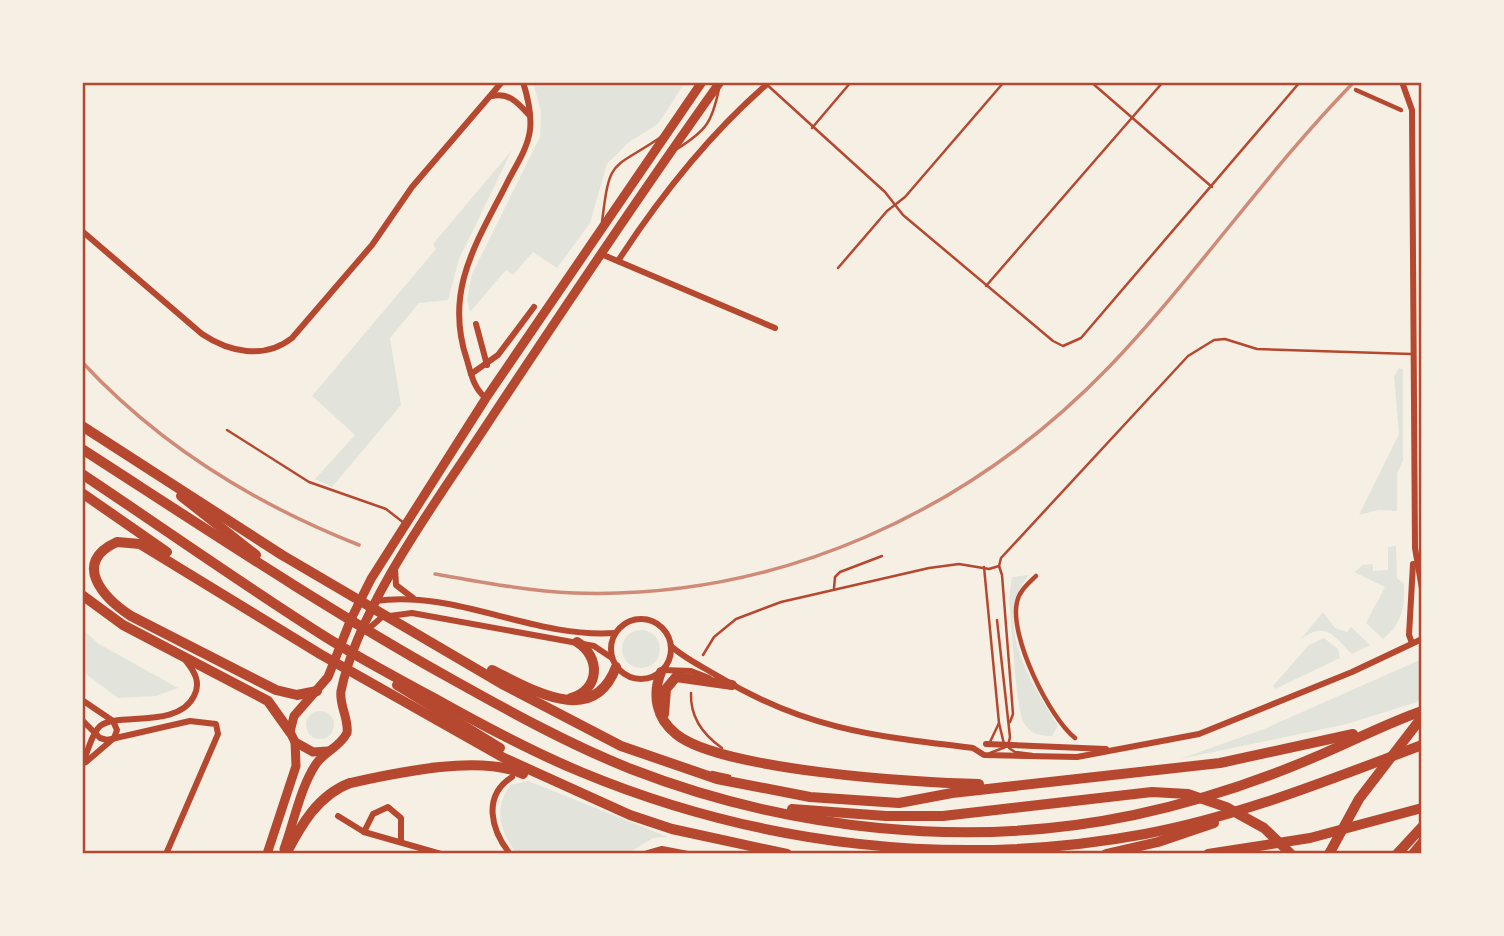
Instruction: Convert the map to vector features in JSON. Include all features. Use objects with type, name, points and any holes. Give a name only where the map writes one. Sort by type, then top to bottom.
[{"type":"highway","points":[[82,426],[282,555],[549,710],[648,757],[716,779],[849,801],[899,803],[1020,785],[1220,763],[1315,744],[1422,711]]},
{"type":"highway","points":[[115,446],[239,540],[274,573]]},
{"type":"highway","points":[[82,449],[274,573],[491,702],[631,769],[762,808],[814,820],[884,830],[1036,830],[1133,815],[1229,790],[1317,757],[1379,726]]},
{"type":"highway","points":[[82,474],[326,638],[514,741],[581,772],[725,821],[822,840],[906,849],[1024,847],[1146,834],[1261,804]]},
{"type":"highway","points":[[82,493],[253,612]]},
{"type":"highway","points":[[317,691],[297,695],[276,690],[131,616],[110,602],[97,585],[97,561],[107,547],[117,542],[140,544],[355,674],[504,758],[630,814],[672,829],[787,854]]},
{"type":"highway","points":[[82,595],[107,615],[268,701],[293,737]]},
{"type":"highway","points":[[565,700],[586,691],[593,680],[595,666],[592,656],[577,642]]},
{"type":"highway","points":[[442,646],[547,696],[565,700],[593,698],[611,681],[614,663]]},
{"type":"highway","points":[[377,667],[425,704],[507,752],[626,807],[697,834]]},
{"type":"highway","points":[[662,671],[656,701],[664,720],[677,735],[691,744],[739,760],[950,784],[1020,785]]},
{"type":"highway","points":[[664,720],[666,689],[676,677],[733,685]]},
{"type":"highway","points":[[1329,854],[1359,799],[1422,717]]},
{"type":"highway","points":[[1106,854],[1200,829],[1422,745]]},
{"type":"highway","points":[[284,854],[319,802],[337,788],[360,780],[422,771],[470,766],[501,767],[601,807],[630,814]]},
{"type":"highway","points":[[762,808],[886,817],[943,816],[1152,792],[1188,794],[1226,807],[1264,828],[1291,854]]},
{"type":"highway","points":[[1208,854],[1310,838],[1422,808]]},
{"type":"highway","points":[[1397,854],[1422,827]]},
{"type":"highway","points":[[1413,854],[1422,843]]},
{"type":"main road","points":[[293,737],[313,752],[328,751],[339,746],[347,733],[341,699],[343,687],[361,637],[385,586],[601,254],[720,82]]},
{"type":"main road","points":[[267,854],[296,766],[293,737],[298,709],[328,677],[351,619],[404,523],[699,84]]},
{"type":"main road","points":[[284,854],[313,770],[328,751]]},
{"type":"street","points":[[82,231],[218,345],[254,352],[281,347],[292,338],[372,244],[412,187],[502,82]]},
{"type":"street","points":[[486,398],[471,374],[457,316],[464,269],[522,153],[530,128],[523,82]]},
{"type":"street","points":[[1402,82],[1412,110],[1416,354],[1415,548],[1409,635],[1412,643]]},
{"type":"street","points":[[618,261],[715,136],[747,99],[765,84]]},
{"type":"street","points":[[1356,90],[1401,110]]},
{"type":"street","points":[[490,97],[504,95],[511,98],[530,116]]},
{"type":"street","points":[[601,254],[775,328]]},
{"type":"street","points":[[471,374],[487,365],[534,307]]},
{"type":"street","points":[[476,324],[487,365]]},
{"type":"street","points":[[1415,548],[1422,589]]},
{"type":"street","points":[[396,567],[396,584],[414,599]]},
{"type":"street","points":[[1036,576],[1023,588],[1017,602],[1019,632],[1034,676],[1064,729],[1075,738]]},
{"type":"street","points":[[351,619],[363,606],[378,600],[396,599],[414,599],[573,631],[615,633],[628,622],[646,619],[661,626],[671,646],[733,685]]},
{"type":"street","points":[[361,637],[383,617],[412,613],[594,646],[638,679],[662,671],[691,671],[733,685],[820,724],[886,738],[973,748],[984,755],[1077,757],[1199,734],[1352,672],[1422,639]]},
{"type":"street","points":[[614,663],[615,633]]},
{"type":"street","points":[[662,671],[668,663],[671,646]]},
{"type":"street","points":[[82,766],[100,726],[113,721],[168,714],[192,701],[198,688],[197,680],[183,657]]},
{"type":"street","points":[[82,700],[113,721],[117,730],[111,740],[82,766]]},
{"type":"street","points":[[82,720],[95,734],[111,740],[190,721],[211,721],[219,728],[166,854]]},
{"type":"street","points":[[986,744],[1111,749]]},
{"type":"street","points":[[510,854],[494,831],[492,811],[498,789],[512,778]]},
{"type":"street","points":[[364,832],[373,814],[388,807],[401,818],[401,842]]},
{"type":"street","points":[[338,816],[364,832],[440,854]]},
{"type":"street","points":[[645,854],[662,849],[688,854]]},
{"type":"lane","points":[[811,128],[851,82]]},
{"type":"lane","points":[[838,268],[905,197],[1003,82]]},
{"type":"lane","points":[[1091,82],[1212,187]]},
{"type":"lane","points":[[986,286],[1163,82]]},
{"type":"lane","points":[[765,84],[986,286],[1053,341],[1069,346],[1082,338],[1300,82]]},
{"type":"lane","points":[[601,228],[607,183],[614,168],[631,153],[666,133]]},
{"type":"lane","points":[[1010,722],[1013,714],[1002,575],[999,566],[1001,558],[1188,356],[1214,340],[1225,339],[1257,349],[1416,354]]},
{"type":"lane","points":[[227,430],[309,482],[386,509],[404,523]]},
{"type":"lane","points":[[834,589],[835,577],[840,572],[882,556]]},
{"type":"lane","points":[[703,655],[725,628],[761,608],[929,568],[959,564],[989,569],[999,566]]},
{"type":"lane","points":[[984,567],[1002,742],[1015,752],[1030,752],[1037,756]]},
{"type":"lane","points":[[997,620],[1010,722],[1008,746]]},
{"type":"lane","points":[[691,692],[691,706],[699,726],[715,743],[739,760]]},
{"type":"lane","points":[[973,748],[986,744],[999,723]]},
{"type":"lane","points":[[984,755],[1008,746]]},
{"type":"shaded area","points":[[533,82],[684,84],[658,124],[629,142],[607,164],[590,223],[557,268],[533,252],[513,275],[506,270],[470,312],[467,299],[472,274],[540,137],[541,112]]},
{"type":"shaded area","points":[[512,150],[459,259],[448,300],[419,303],[390,338],[401,405],[332,487],[315,479],[355,435],[312,396],[436,249],[433,244]]},
{"type":"shaded area","points":[[1399,368],[1403,369],[1403,461],[1397,473],[1397,511],[1378,510],[1359,515],[1399,434],[1394,376]]},
{"type":"shaded area","points":[[1396,546],[1397,578],[1404,584],[1403,608],[1398,621],[1383,639],[1366,623],[1385,587],[1354,572],[1363,565],[1373,564],[1373,571],[1388,570],[1388,547]]},
{"type":"shaded area","points":[[1029,575],[1018,593],[1014,632],[1027,672],[1058,726],[1052,736],[1036,734],[1026,727],[1018,700],[1009,599],[1012,577]]},
{"type":"shaded area","points":[[1323,612],[1335,628],[1347,632],[1351,627],[1370,645],[1352,654],[1335,637],[1324,631],[1310,633],[1301,639]]},
{"type":"shaded area","points":[[82,629],[99,644],[178,688],[156,696],[118,698],[82,671]]},
{"type":"shaded area","points":[[641,630],[655,635],[660,649],[655,663],[641,668],[627,663],[622,649],[627,635]]},
{"type":"shaded area","points":[[1324,638],[1338,649],[1340,658],[1275,689],[1273,686],[1309,645]]},
{"type":"shaded area","points":[[1422,659],[1422,696],[1417,702],[1347,724],[1180,759],[1264,729]]},
{"type":"shaded area","points":[[320,711],[330,715],[334,725],[330,735],[320,739],[310,735],[306,725],[310,715]]},
{"type":"shaded area","points":[[528,781],[668,837],[653,838],[627,854],[517,854],[506,837],[500,811],[510,785]]},
{"type":"railway","points":[[435,574],[521,588],[574,593],[650,591],[724,581],[796,563],[866,537],[932,504],[995,464],[1054,419],[1109,367],[1172,297],[1291,152],[1354,82]]},
{"type":"railway","points":[[82,362],[143,420],[210,469],[283,511],[359,545]]}]
